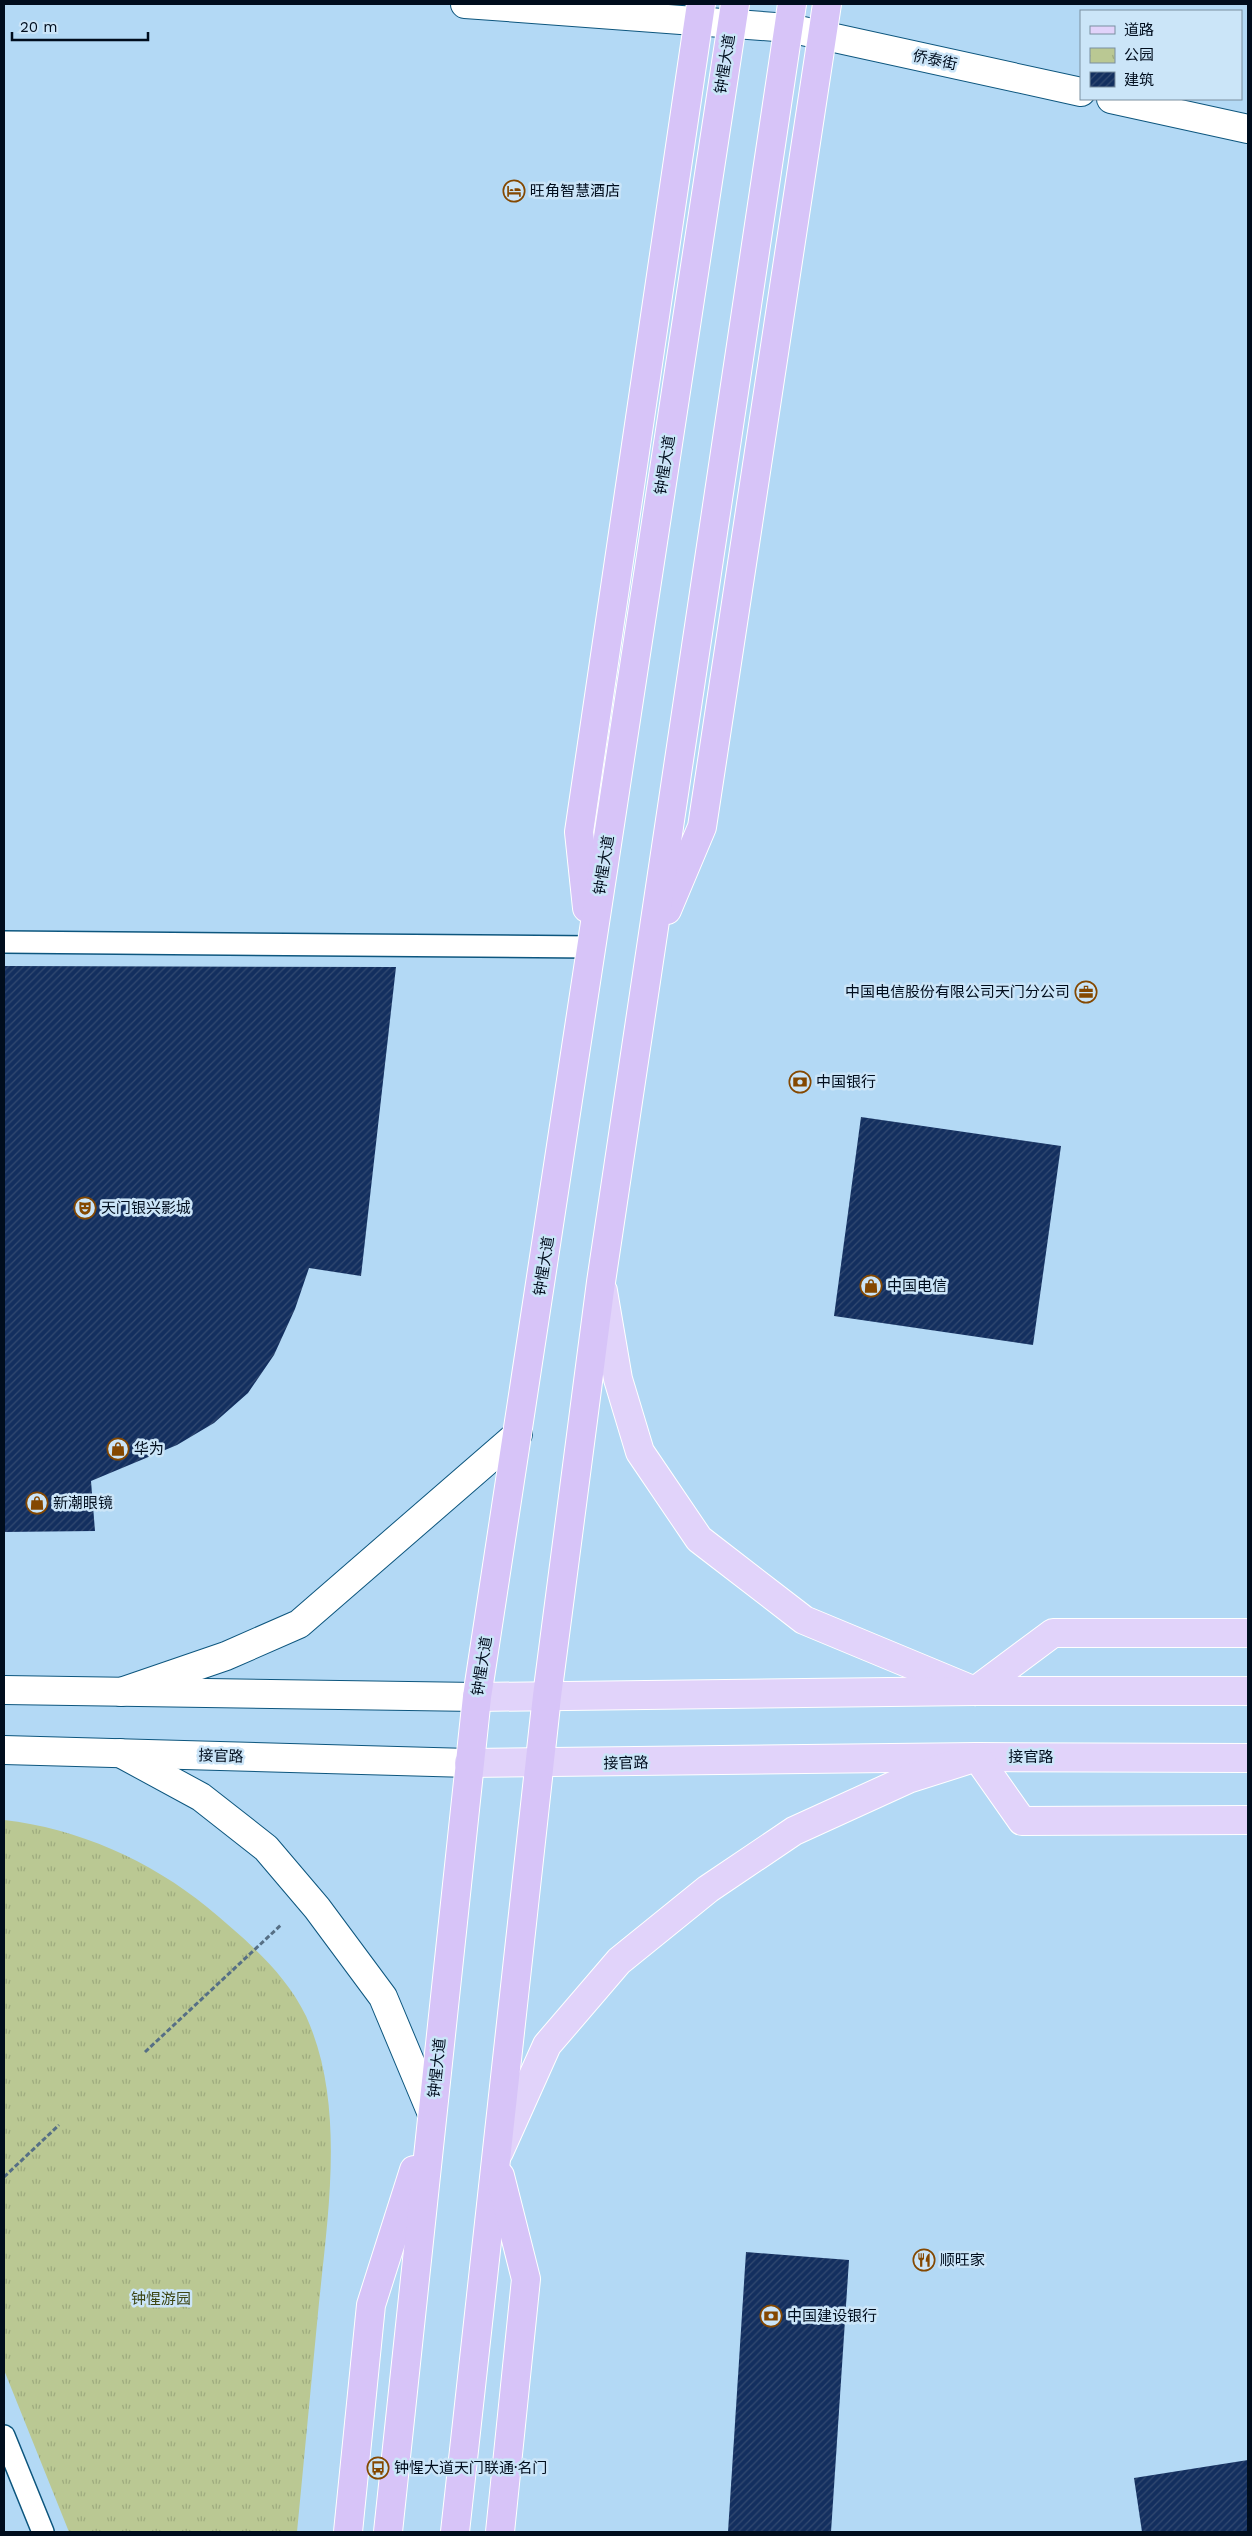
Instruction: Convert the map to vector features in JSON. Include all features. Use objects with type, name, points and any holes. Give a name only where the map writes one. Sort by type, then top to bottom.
[{"type":"highway","points":[[650,951],[702,827],[827,4]]},
{"type":"highway","points":[[592,947],[579,832],[700,12]]},
{"type":"highway","name":"钟惺大道","points":[[388,2532],[469,1763],[478,1697],[733,13]]},
{"type":"highway","points":[[455,2532],[547,1696],[601,1282],[791,16]]},
{"type":"highway","points":[[348,2532],[372,2305],[432,2114]]},
{"type":"highway","points":[[496,2158],[526,2279],[500,2532]]},
{"type":"main road","name":"侨泰街","points":[[465,4],[791,16],[822,35],[1080,92]]},
{"type":"main road","points":[[1116,100],[1248,129]]},
{"type":"main road","points":[[601,1282],[618,1379],[640,1452],[699,1539],[804,1620],[975,1691]]},
{"type":"main road","points":[[121,1692],[226,1656],[299,1624],[518,1434]]},
{"type":"main road","points":[[975,1691],[1053,1633],[1248,1633]]},
{"type":"main road","points":[[4,1690],[478,1697],[975,1691],[1248,1691]]},
{"type":"main road","name":"接官路","points":[[4,1750],[540,1764],[977,1757],[1248,1758]]},
{"type":"main road","points":[[120,1754],[208,1803],[266,1848],[309,1899],[383,1997],[432,2114]]},
{"type":"main road","points":[[496,2158],[547,2045],[619,1961],[708,1889],[794,1831],[908,1778],[977,1757],[1022,1821],[1248,1820]]},
{"type":"lane","points":[[4,942],[592,947]]},
{"type":"lane","points":[[4,2436],[43,2532]]},
{"type":"path","points":[[145,2052],[309,1899]]},
{"type":"path","points":[[4,2177],[59,2125]]},
{"type":"green space","name":"钟惺游园","points":[[4,1820],[59,1830],[86,1839],[112,1849],[162,1875],[207,1907],[262,1957],[287,1985],[306,2016],[319,2051],[326,2087],[331,2163],[326,2240],[297,2532],[69,2532],[4,2370]]},
{"type":"building","points":[[4,966],[396,967],[361,1276],[309,1268],[295,1309],[274,1355],[248,1393],[214,1423],[177,1445],[91,1481],[95,1531],[4,1532]]},
{"type":"building","points":[[861,1117],[1061,1146],[1033,1345],[834,1316]]},
{"type":"building","points":[[746,2252],[849,2260],[831,2532],[728,2532]]},
{"type":"building","points":[[1248,2460],[1248,2532],[1142,2532],[1134,2478]]},
{"type":"place","name":"旺角智慧酒店","points":[[514,191]]},
{"type":"place","name":"中国电信股份有限公司天门分公司","points":[[1086,992]]},
{"type":"place","name":"中国银行","points":[[800,1082]]},
{"type":"place","name":"天门银兴影城","points":[[85,1208]]},
{"type":"place","name":"中国电信","points":[[871,1286]]},
{"type":"place","name":"华为","points":[[118,1449]]},
{"type":"place","name":"新潮眼镜","points":[[37,1503]]},
{"type":"place","name":"顺旺家","points":[[924,2260]]},
{"type":"place","name":"中国建设银行","points":[[771,2316]]},
{"type":"place","name":"钟惺大道天门联通·名门","points":[[378,2468]]}]
